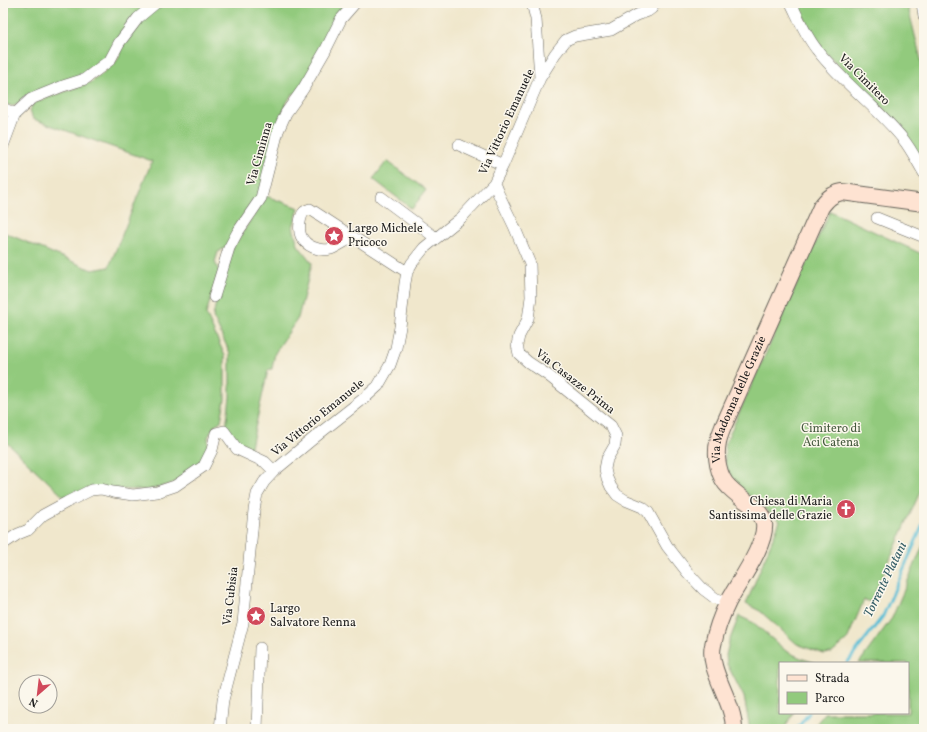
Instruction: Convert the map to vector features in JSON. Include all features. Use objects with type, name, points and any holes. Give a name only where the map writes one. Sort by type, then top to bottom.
[{"type":"street","points":[[3,146],[16,114],[31,100],[63,86],[85,79],[110,60],[119,43],[138,18],[156,3]]},
{"type":"street","name":"Via Ciminna","points":[[214,297],[228,248],[261,198],[278,131],[286,114],[303,89],[325,51],[340,19],[355,3]]},
{"type":"street","points":[[532,3],[536,19],[540,78]]},
{"type":"street","name":"Via Vittorio Emanuele","points":[[274,471],[378,386],[390,365],[396,348],[407,272],[424,248],[461,218],[494,183],[540,78],[566,40],[575,36],[611,30],[652,8],[655,3]]},
{"type":"street","name":"Via Cimitero","points":[[791,3],[808,37],[817,51],[904,140],[924,173]]},
{"type":"street","points":[[922,3],[924,16]]},
{"type":"street","points":[[3,107],[16,114]]},
{"type":"street","points":[[459,145],[503,165]]},
{"type":"street","name":"Via Casazze Prima","points":[[494,183],[530,264],[531,296],[528,318],[516,345],[519,354],[611,426],[616,436],[615,445],[607,459],[605,469],[611,486],[617,495],[642,507],[648,512],[667,546],[688,573],[703,589],[715,598],[728,603]]},
{"type":"street","name":"Via Madonna delle Grazie","points":[[734,729],[732,713],[712,661],[712,647],[728,603],[752,562],[761,542],[764,531],[764,523],[761,514],[728,486],[721,476],[717,457],[718,442],[722,427],[821,207],[827,199],[842,192],[924,202]]},
{"type":"street","points":[[381,197],[436,238]]},
{"type":"street","points":[[353,237],[331,249],[319,249],[308,244],[300,235],[299,225],[304,211],[310,209],[407,272]]},
{"type":"street","points":[[877,218],[924,237]]},
{"type":"street","points":[[3,544],[18,534],[28,530],[43,515],[91,490],[102,489],[133,495],[157,492],[175,486],[204,466],[212,450],[216,432],[224,431],[237,449],[265,462],[274,471]]},
{"type":"street","name":"Via Cubisia","points":[[220,729],[223,700],[243,623],[254,510],[257,494],[264,482],[274,471]]},
{"type":"street","points":[[258,729],[260,648]]},
{"type":"green space","points":[[3,3],[149,3],[109,55],[86,75],[34,94],[13,106],[8,105],[3,101]]},
{"type":"green space","points":[[162,3],[350,3],[298,93],[292,94],[286,104],[261,190],[227,246],[218,252],[215,262],[219,271],[206,314],[225,356],[225,399],[221,421],[215,425],[208,437],[209,451],[204,460],[174,483],[149,490],[113,489],[66,499],[3,439],[3,232],[92,270],[109,267],[152,161],[33,119],[30,111],[33,103],[92,82],[115,63],[121,53],[123,44],[140,21]]},
{"type":"green space","points":[[797,3],[907,3],[924,72],[924,163],[903,129],[821,48]]},
{"type":"green space","points":[[387,161],[426,190],[412,209],[373,179]]},
{"type":"green space","points":[[266,196],[299,208],[293,227],[298,245],[312,263],[298,318],[275,353],[272,369],[268,370],[250,451],[242,447],[226,428],[230,397],[230,353],[213,317],[216,302],[233,247]]},
{"type":"green space","name":"Cimitero di Aci Catena","points":[[830,211],[924,255],[924,483],[871,602],[864,600],[847,640],[832,653],[824,654],[797,644],[760,611],[746,604],[780,521],[749,496],[734,481],[726,466],[725,454],[726,442]]},
{"type":"green space","points":[[924,543],[924,729],[812,729],[824,714],[909,714],[909,662],[860,662],[892,618]]},
{"type":"green space","points":[[739,616],[754,623],[786,651],[813,662],[779,662],[779,714],[793,714],[784,729],[750,729],[744,697],[727,664],[726,655],[729,642]]},
{"type":"waterway","name":"Torrente Platani","points":[[848,662],[883,616],[924,522]]},
{"type":"waterway","name":"Torrente Platani","points":[[797,729],[808,714]]},
{"type":"place","name":"Largo Michele Pricoco","points":[[334,236]]},
{"type":"place","name":"Chiesa di Maria Santissima delle Grazie","points":[[846,509]]},
{"type":"place","name":"Largo Salvatore Renna","points":[[256,616]]}]
